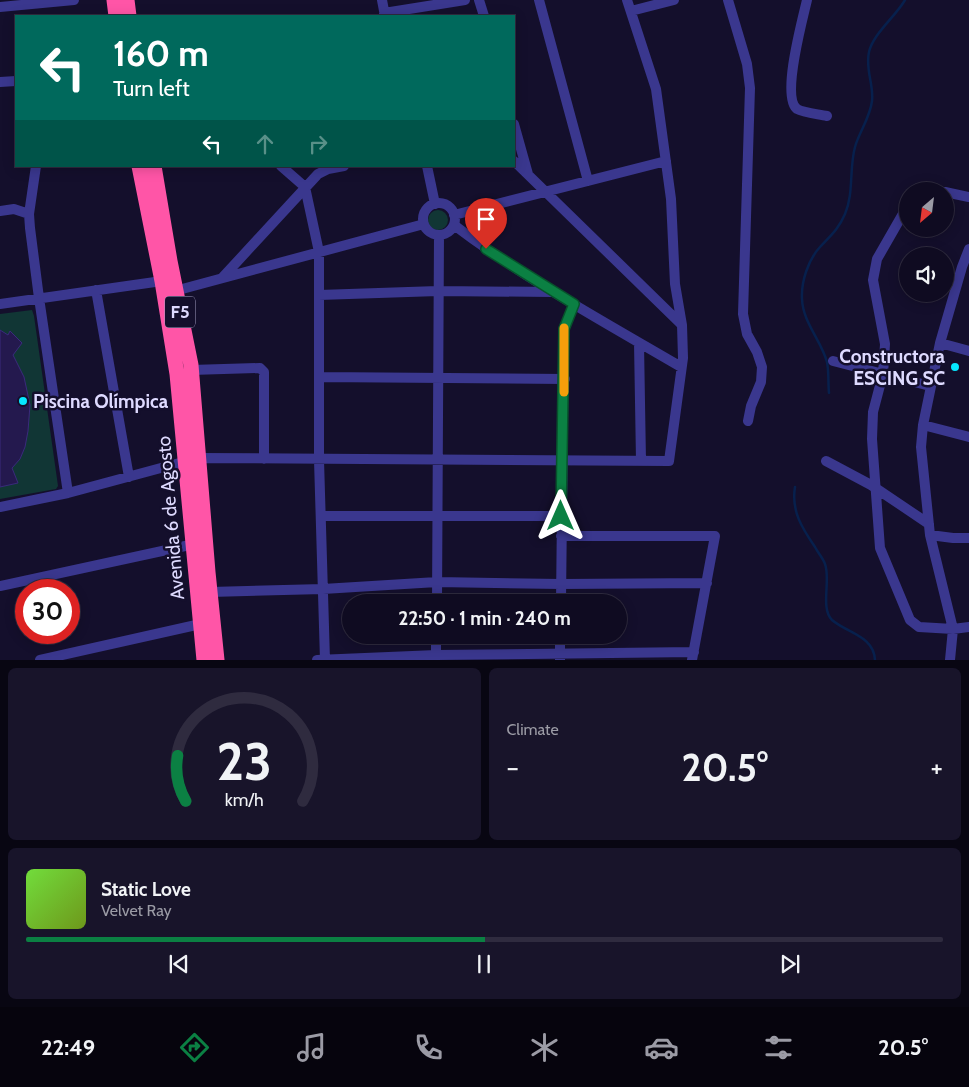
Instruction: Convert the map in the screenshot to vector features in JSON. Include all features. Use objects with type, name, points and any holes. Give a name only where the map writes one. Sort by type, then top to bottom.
[{"type":"highway","points":[[114,0],[116,15]]},
{"type":"highway","points":[[127,0],[129,15]]},
{"type":"highway","name":"Avenida 6 de Agosto","points":[[139,167],[168,289],[191,370],[192,460],[199,543],[207,623],[217,660]]},
{"type":"highway","name":"Avenida 6 de Agosto","points":[[154,167],[177,374],[192,460]]},
{"type":"highway","name":"Avenida 6 de Agosto","points":[[199,543],[210,592],[204,660]]},
{"type":"street","points":[[0,7],[74,0]]},
{"type":"street","points":[[382,0],[384,15],[465,0]]},
{"type":"street","points":[[479,0],[484,15]]},
{"type":"street","points":[[539,0],[588,181]]},
{"type":"street","points":[[0,507],[68,493],[192,460],[669,461],[683,358],[682,324],[675,284],[670,198],[656,89],[627,0]]},
{"type":"street","points":[[632,11],[674,0]]},
{"type":"street","points":[[728,0],[746,64],[750,88],[743,314],[747,334],[757,352],[762,367],[761,382],[751,406],[748,421]]},
{"type":"street","points":[[807,0],[792,68],[792,103],[797,109],[827,116]]},
{"type":"street","points":[[0,82],[15,81]]},
{"type":"street","points":[[515,128],[528,174]]},
{"type":"street","points":[[454,220],[544,192],[666,161]]},
{"type":"street","points":[[515,162],[682,324]]},
{"type":"street","points":[[36,167],[29,214],[39,298],[68,493]]},
{"type":"street","points":[[282,167],[305,187],[319,252],[319,460],[323,589],[322,659],[693,656],[715,536],[561,536]]},
{"type":"street","points":[[223,277],[318,174],[328,169],[339,167]]},
{"type":"street","points":[[428,167],[435,204]]},
{"type":"street","points":[[954,194],[969,197]]},
{"type":"street","points":[[435,204],[444,204],[452,210],[454,220],[448,233],[439,236],[429,232],[423,219],[426,210],[435,204]]},
{"type":"street","points":[[0,212],[14,209],[29,214]]},
{"type":"street","points":[[454,220],[486,249],[553,292],[681,367]]},
{"type":"street","points":[[899,221],[877,259],[873,280],[885,344],[883,374],[873,412],[872,439],[880,548],[910,620],[919,627],[952,629],[969,627]]},
{"type":"street","points":[[0,304],[96,290],[168,289],[223,277],[424,224]]},
{"type":"street","points":[[437,594],[439,236]]},
{"type":"street","points":[[950,660],[952,629],[930,535],[921,447],[930,386],[940,343],[969,249]]},
{"type":"street","points":[[96,290],[130,477]]},
{"type":"street","points":[[319,295],[438,291],[553,292]]},
{"type":"street","points":[[561,594],[564,329],[574,304]]},
{"type":"street","points":[[639,342],[641,461]]},
{"type":"street","points":[[940,343],[969,351]]},
{"type":"street","points":[[833,361],[930,386]]},
{"type":"street","points":[[191,370],[260,368],[264,372],[264,459]]},
{"type":"street","points":[[319,377],[564,379]]},
{"type":"street","points":[[923,425],[969,437]]},
{"type":"street","points":[[826,461],[875,488],[929,524]]},
{"type":"street","points":[[321,516],[561,516]]},
{"type":"street","points":[[930,535],[969,538]]},
{"type":"street","points":[[0,586],[199,543]]},
{"type":"street","points":[[210,592],[323,589],[437,582],[561,584],[707,583]]},
{"type":"street","points":[[40,660],[207,623]]},
{"type":"street","points":[[436,644],[436,658]]},
{"type":"street","points":[[560,644],[560,657]]},
{"type":"green space","points":[[438,210],[445,213],[448,220],[445,227],[438,230],[431,227],[428,220],[431,213]]},
{"type":"green space","name":"Piscina Olímpica","points":[[32,310],[58,486],[56,489],[0,499],[0,314]]},
{"type":"building","points":[[0,330],[8,335],[10,331],[22,343],[13,355],[24,377],[30,405],[25,447],[20,459],[12,468],[18,483],[0,487]]},
{"type":"waterway","points":[[829,393],[827,362],[805,316],[802,299],[803,286],[812,258],[837,228],[848,206],[855,147],[872,101],[868,65],[871,45],[905,0]]},
{"type":"waterway","points":[[795,487],[796,512],[806,533],[822,558],[827,571],[826,601],[829,615],[832,620],[865,640],[870,645],[875,660]]},
{"type":"slow traffic","points":[[564,328],[564,392]]},
{"type":"place","name":"Constructora ESCING SC","points":[[955,367]]},
{"type":"place","name":"Piscina Olímpica","points":[[23,401]]},
{"type":"route","points":[[486,249],[574,304],[564,329],[561,516]]}]
